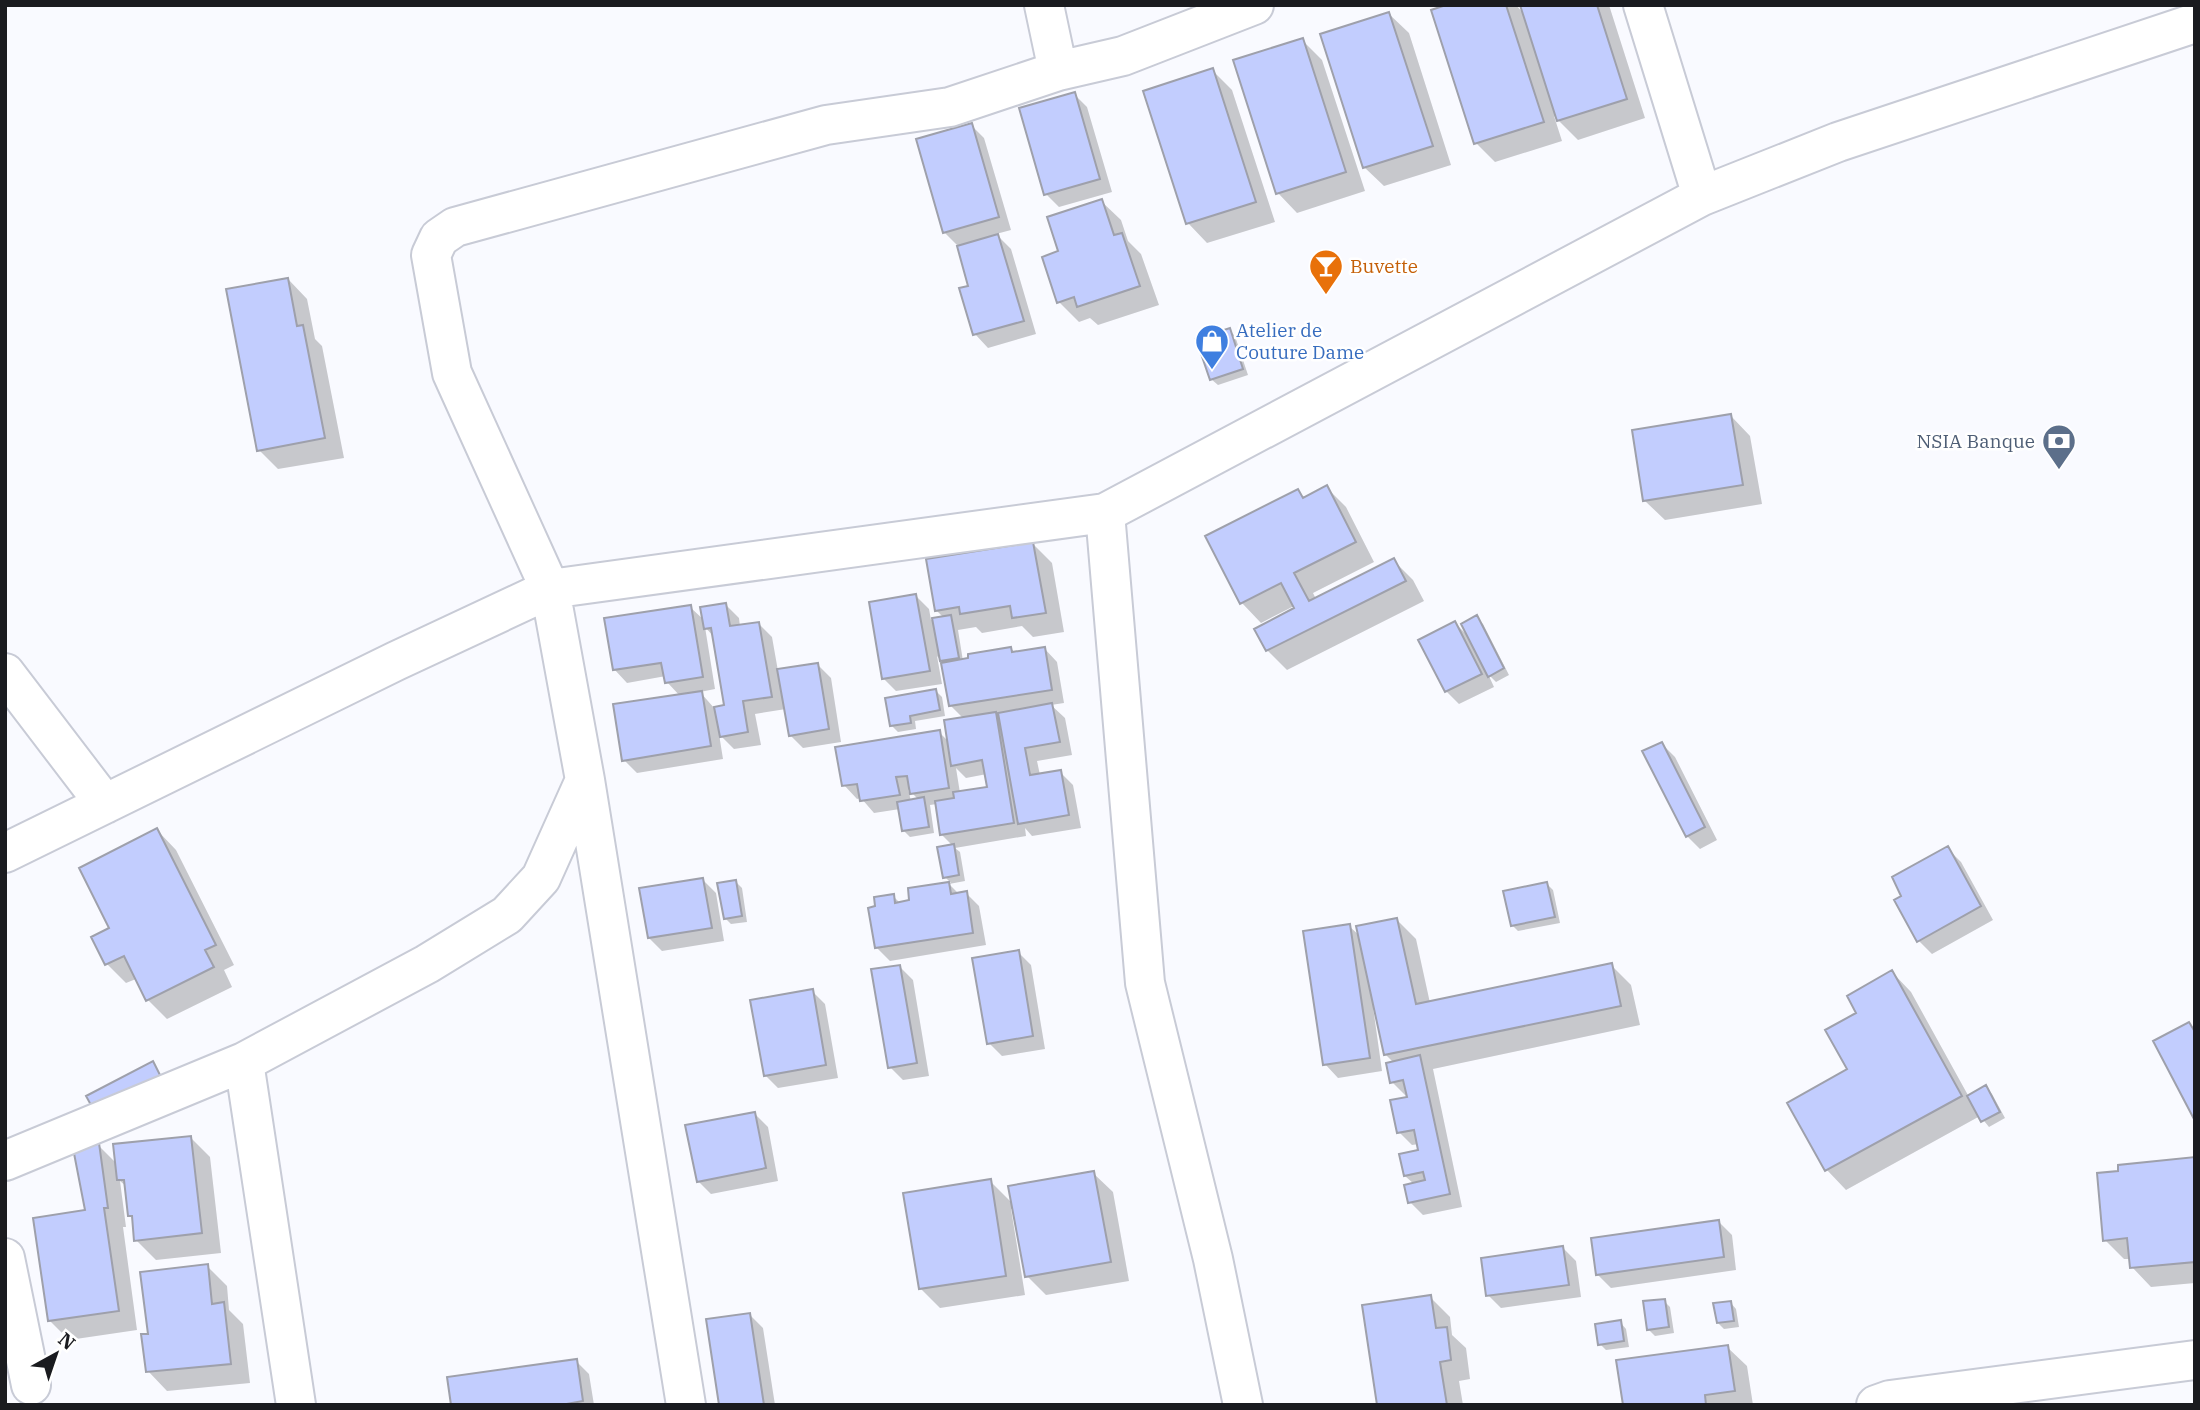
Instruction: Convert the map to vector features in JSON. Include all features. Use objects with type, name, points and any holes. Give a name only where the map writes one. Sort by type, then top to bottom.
[{"type":"street","points":[[1044,5],[1058,71]]},
{"type":"street","points":[[686,1405],[585,780],[550,589],[452,373],[430,255],[439,238],[455,227],[826,125],[950,107],[1058,71],[1123,56],[1254,5]]},
{"type":"street","points":[[1643,5],[1702,196]]},
{"type":"street","points":[[5,853],[396,661],[550,589],[1105,513],[1702,196],[1838,142],[2195,23]]},
{"type":"street","points":[[1105,513],[1145,983],[1213,1259],[1244,1405]]},
{"type":"street","points":[[5,673],[105,804]]},
{"type":"street","points":[[5,1161],[244,1062],[427,964],[507,915],[541,878],[585,780]]},
{"type":"street","points":[[244,1062],[296,1405]]},
{"type":"street","points":[[5,1258],[31,1385]]},
{"type":"street","points":[[1876,1405],[1890,1400],[2195,1360]]},
{"type":"building","points":[[1446,5],[1506,5],[1544,122],[1474,144],[1431,10]]},
{"type":"building","points":[[1520,5],[1597,5],[1627,99],[1557,121]]},
{"type":"building","points":[[1389,12],[1433,146],[1363,168],[1320,34]]},
{"type":"building","points":[[1303,38],[1346,172],[1276,194],[1233,60]]},
{"type":"building","points":[[1213,68],[1256,202],[1186,224],[1143,91]]},
{"type":"building","points":[[1075,92],[1100,179],[1044,195],[1019,108]]},
{"type":"building","points":[[972,123],[999,217],[943,233],[916,139]]},
{"type":"building","points":[[1102,199],[1114,235],[1122,233],[1140,286],[1077,307],[1074,297],[1057,303],[1042,257],[1058,251],[1047,217]]},
{"type":"building","points":[[998,234],[1024,321],[973,335],[959,288],[968,286],[957,246]]},
{"type":"building","points":[[288,278],[297,326],[303,325],[325,438],[257,451],[226,289]]},
{"type":"building","points":[[1230,328],[1243,369],[1210,380],[1196,339]]},
{"type":"building","points":[[1731,414],[1743,485],[1643,501],[1632,430]]},
{"type":"building","points":[[1327,485],[1356,542],[1294,573],[1309,601],[1394,558],[1406,581],[1266,651],[1254,629],[1294,608],[1281,583],[1240,604],[1205,536],[1298,489],[1303,498]]},
{"type":"building","points":[[1033,542],[1046,613],[1012,618],[1010,606],[960,614],[959,607],[935,611],[926,559]]},
{"type":"building","points":[[916,594],[930,671],[882,679],[869,602]]},
{"type":"building","points":[[726,603],[730,626],[759,622],[772,697],[743,701],[748,732],[720,737],[714,707],[724,705],[711,628],[704,629],[700,607]]},
{"type":"building","points":[[691,605],[703,677],[665,683],[661,663],[613,670],[604,618]]},
{"type":"building","points":[[951,615],[959,658],[940,661],[932,618]]},
{"type":"building","points":[[1477,615],[1504,668],[1488,677],[1461,624]]},
{"type":"building","points":[[1455,621],[1482,674],[1445,692],[1418,640]]},
{"type":"building","points":[[1011,647],[1012,652],[1045,647],[1052,690],[949,706],[941,663],[968,658],[968,654]]},
{"type":"building","points":[[818,663],[829,729],[789,736],[777,669]]},
{"type":"building","points":[[936,689],[940,710],[910,716],[911,723],[890,726],[885,698]]},
{"type":"building","points":[[702,691],[711,746],[622,761],[613,704]]},
{"type":"building","points":[[1052,703],[1060,742],[1025,748],[1030,775],[1061,770],[1069,815],[1018,824],[998,713]]},
{"type":"building","points":[[996,712],[1014,823],[940,835],[935,801],[954,798],[953,792],[987,787],[982,760],[951,766],[944,720]]},
{"type":"building","points":[[940,730],[949,788],[910,794],[907,776],[896,777],[900,795],[860,801],[857,784],[842,786],[835,747]]},
{"type":"building","points":[[1662,742],[1705,827],[1686,837],[1642,751]]},
{"type":"building","points":[[924,797],[929,827],[902,831],[897,802]]},
{"type":"building","points":[[157,828],[216,945],[205,950],[214,967],[146,1001],[124,956],[105,965],[91,937],[109,928],[79,868]]},
{"type":"building","points":[[954,844],[959,875],[943,878],[937,847]]},
{"type":"building","points":[[1948,846],[1981,906],[1917,942],[1894,900],[1901,896],[1892,877]]},
{"type":"building","points":[[703,878],[712,928],[648,938],[639,888]]},
{"type":"building","points":[[736,880],[742,916],[724,919],[717,883]]},
{"type":"building","points":[[949,882],[951,894],[967,891],[973,933],[875,948],[868,908],[875,906],[874,897],[894,894],[895,903],[909,900],[908,888]]},
{"type":"building","points":[[1547,882],[1555,917],[1511,926],[1503,891]]},
{"type":"building","points":[[1397,918],[1416,1004],[1612,963],[1621,1006],[1384,1055],[1356,926]]},
{"type":"building","points":[[1350,924],[1370,1058],[1323,1065],[1303,931]]},
{"type":"building","points":[[1019,950],[1033,1036],[987,1044],[972,958]]},
{"type":"building","points":[[900,965],[917,1063],[888,1068],[871,969]]},
{"type":"building","points":[[1892,970],[1962,1096],[1825,1171],[1787,1103],[1847,1069],[1825,1030],[1856,1013],[1847,996]]},
{"type":"building","points":[[813,989],[826,1065],[764,1076],[750,1000]]},
{"type":"building","points":[[2189,1022],[2195,1032],[2195,1121],[2153,1041]]},
{"type":"building","points":[[1420,1055],[1450,1194],[1408,1203],[1404,1185],[1425,1180],[1423,1172],[1404,1176],[1399,1154],[1418,1150],[1414,1130],[1397,1133],[1390,1100],[1407,1097],[1403,1080],[1390,1083],[1386,1063]]},
{"type":"building","points":[[153,1061],[163,1081],[97,1116],[86,1096]]},
{"type":"building","points":[[1986,1085],[2000,1112],[1981,1122],[1967,1096]]},
{"type":"building","points":[[755,1112],[766,1168],[697,1182],[685,1125]]},
{"type":"building","points":[[191,1136],[202,1233],[134,1241],[124,1180],[117,1180],[113,1144]]},
{"type":"building","points":[[72,1143],[99,1143],[108,1208],[104,1208],[119,1311],[48,1321],[33,1218],[85,1210]]},
{"type":"building","points":[[2195,1157],[2195,1262],[2130,1268],[2127,1238],[2103,1241],[2097,1173],[2118,1171],[2118,1165]]},
{"type":"building","points":[[1094,1171],[1111,1262],[1025,1277],[1008,1186]]},
{"type":"building","points":[[991,1179],[1006,1276],[919,1289],[903,1193]]},
{"type":"building","points":[[1719,1220],[1724,1257],[1596,1275],[1591,1238]]},
{"type":"building","points":[[1563,1246],[1569,1285],[1486,1296],[1481,1258]]},
{"type":"building","points":[[208,1264],[212,1304],[224,1302],[231,1364],[146,1372],[141,1334],[148,1334],[140,1272]]},
{"type":"building","points":[[1431,1295],[1436,1328],[1447,1327],[1451,1360],[1440,1362],[1447,1405],[1377,1405],[1362,1305]]},
{"type":"building","points":[[1665,1299],[1669,1327],[1647,1330],[1643,1301]]},
{"type":"building","points":[[1731,1301],[1734,1321],[1717,1323],[1713,1303]]},
{"type":"building","points":[[750,1313],[764,1405],[719,1405],[706,1319]]},
{"type":"building","points":[[1621,1320],[1624,1341],[1598,1345],[1595,1324]]},
{"type":"building","points":[[1728,1345],[1735,1391],[1705,1395],[1706,1405],[1623,1405],[1616,1360]]},
{"type":"building","points":[[577,1359],[583,1401],[561,1405],[451,1405],[447,1377]]},
{"type":"place","name":"Buvette","points":[[1326,296]]},
{"type":"place","name":"Atelier de Couture Dame","points":[[1212,371]]},
{"type":"place","name":"NSIA Banque","points":[[2059,471]]}]
